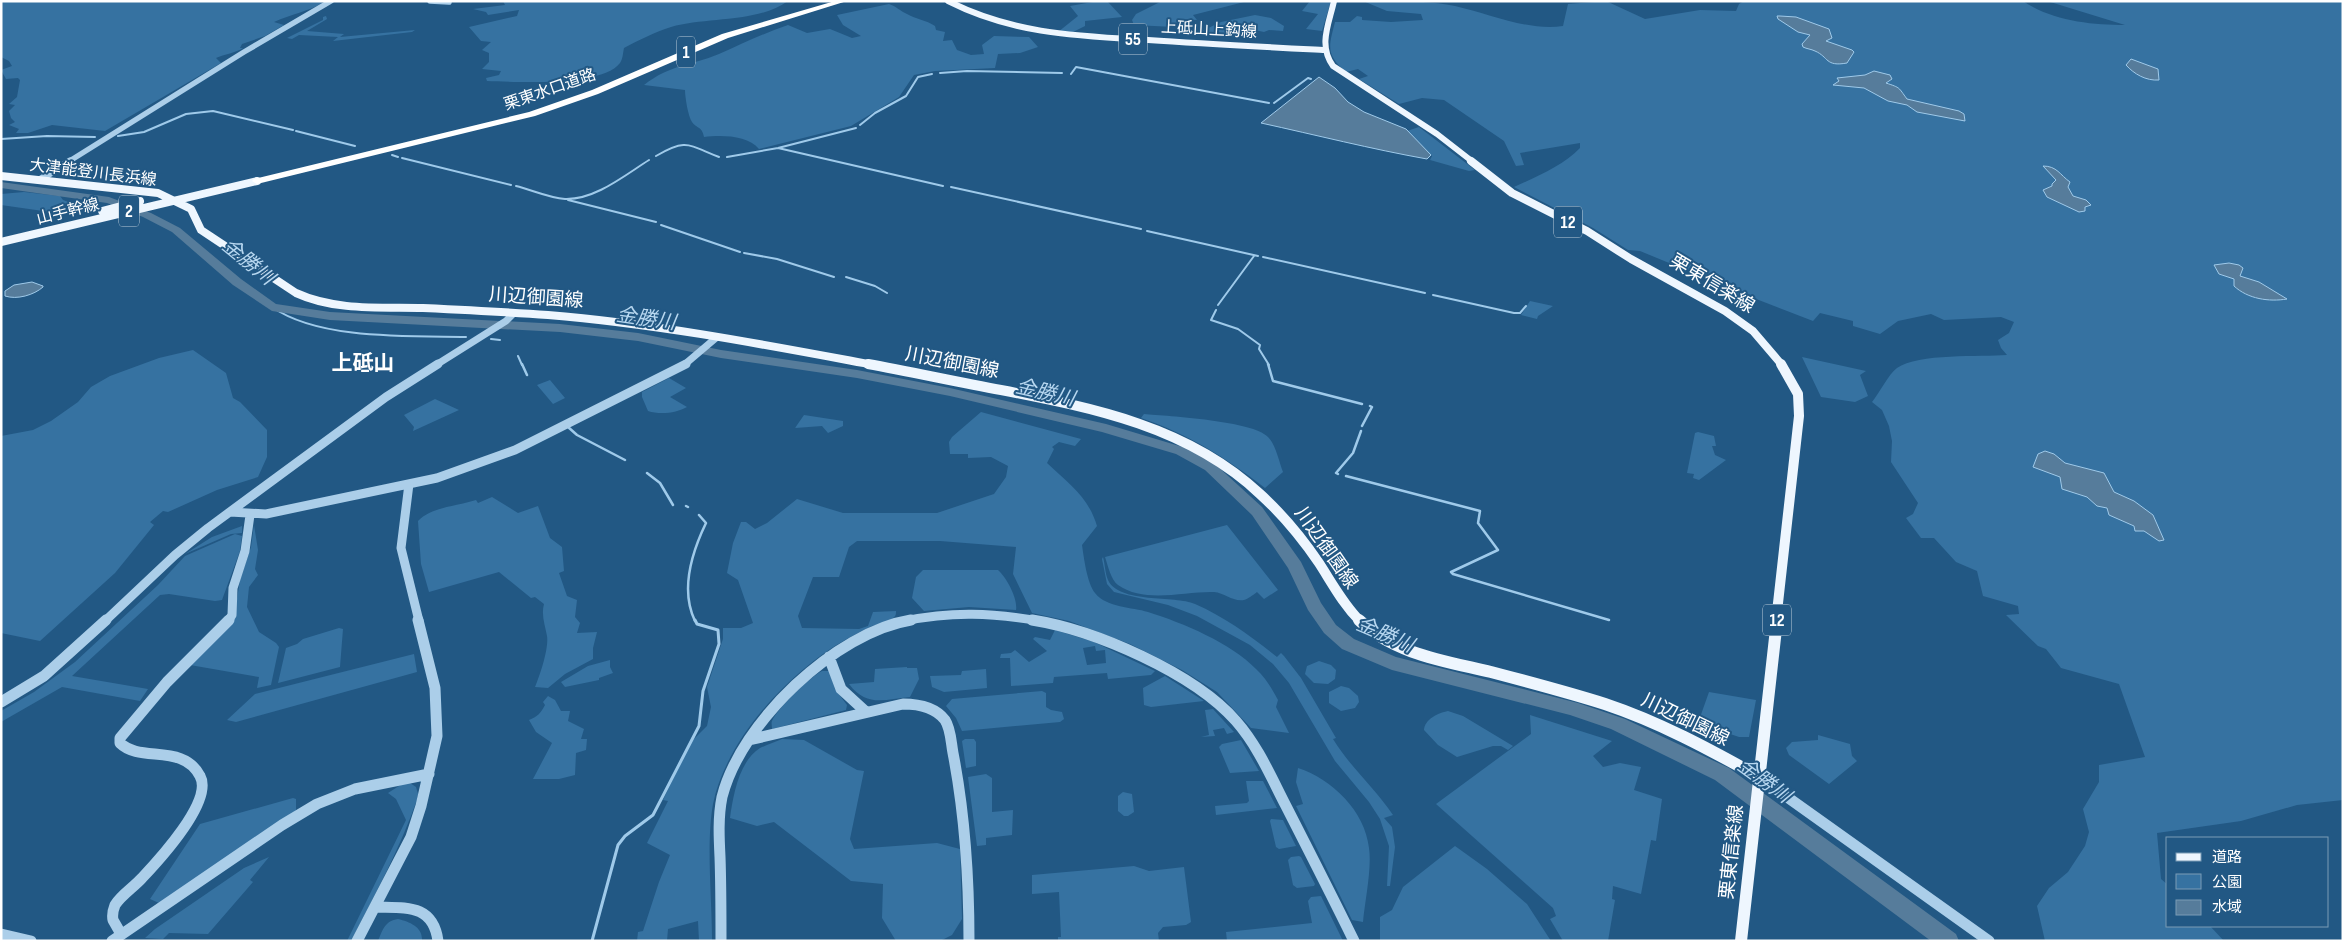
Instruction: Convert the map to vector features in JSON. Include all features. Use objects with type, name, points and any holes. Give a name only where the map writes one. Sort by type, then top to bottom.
[{"type":"highway","name":"栗東水口道路","points":[[257,180],[532,114],[595,92],[725,36],[844,1]]},
{"type":"main road","name":"上砥山上鈎線","points":[[948,1],[975,15],[1041,32],[1323,50]]},
{"type":"main road","points":[[1323,50],[1334,1]]},
{"type":"main road","name":"栗東信楽線","points":[[1323,50],[1333,66],[1437,134],[1512,193],[1587,231],[1631,259],[1725,311],[1753,332],[1766,346],[1790,377],[1798,394],[1799,416],[1741,941]]},
{"type":"main road","name":"大津能登川長浜線","points":[[1,176],[41,179],[122,190],[149,191],[180,203]]},
{"type":"main road","name":"山手幹線","points":[[1,244],[257,180]]},
{"type":"main road","points":[[1,235],[140,201]]},
{"type":"main road","points":[[1,244],[180,203]]},
{"type":"main road","name":"川辺御園線","points":[[180,203],[194,213],[197,225],[201,230],[307,298],[351,306],[442,309],[590,319],[713,340],[801,351],[1058,402],[1115,416],[1169,434],[1239,474],[1271,504],[1310,551],[1340,599],[1359,622],[1377,636],[1398,647],[1429,657],[1581,696],[1628,711],[1672,730],[1759,783]]},
{"type":"street","points":[[41,179],[252,47],[331,1]]},
{"type":"street","points":[[430,1],[449,2]]},
{"type":"street","points":[[1,702],[44,676],[61,662],[175,555],[230,512],[386,397],[512,315]]},
{"type":"street","points":[[230,512],[250,515],[266,514],[438,478],[514,450],[672,372],[696,356],[713,340]]},
{"type":"street","points":[[358,941],[411,836],[421,806],[437,736],[435,688],[401,548],[409,484]]},
{"type":"street","points":[[250,515],[245,551],[233,588],[232,615],[166,682],[120,738],[120,743],[126,749],[192,764],[202,778],[198,805],[185,828],[116,904],[111,920],[117,938],[282,825],[317,804],[355,789],[429,774]]},
{"type":"street","points":[[721,941],[720,813],[726,786],[749,740],[768,714],[794,685],[829,657],[873,632],[912,618],[947,613],[1001,614],[1052,622],[1092,634],[1176,675],[1215,701],[1238,723],[1254,743],[1354,941]]},
{"type":"street","points":[[829,657],[841,689],[866,711]]},
{"type":"street","points":[[749,740],[866,711],[903,704],[920,704],[934,711],[945,720],[948,726],[958,775],[967,853],[969,941]]},
{"type":"street","points":[[1759,783],[1882,862],[1988,941]]},
{"type":"street","points":[[376,907],[410,908],[423,912],[432,918],[438,929],[438,941]]},
{"type":"street","points":[[1,934],[31,941]]},
{"type":"green space","points":[[1,1],[324,2],[274,22],[284,25],[265,36],[242,44],[240,48],[243,48],[240,50],[216,58],[221,63],[105,131],[52,125],[28,133],[16,133],[19,129],[9,125],[15,122],[11,118],[9,111],[15,105],[9,104],[17,97],[20,80],[18,78],[6,79],[1,70],[12,66],[9,61],[1,57]]},
{"type":"green space","points":[[503,1],[788,1],[762,13],[685,24],[659,31],[624,48],[620,63],[610,71],[596,76],[578,80],[537,82],[487,81],[486,78],[499,75],[501,71],[482,69],[489,62],[489,53],[482,50],[491,42],[481,41],[469,27],[517,16],[519,10],[488,15],[486,12],[473,9],[505,5]]},
{"type":"green space","points":[[1107,1],[1122,17],[1085,21],[1085,26],[1071,33],[1058,32],[1078,16],[1070,6]]},
{"type":"green space","points":[[1162,1],[1248,1],[1193,15],[1197,20],[1182,19],[1174,27],[1134,25],[1132,20],[1136,14]]},
{"type":"green space","points":[[1310,1],[1331,1],[1322,31],[1306,29],[1318,14],[1302,11]]},
{"type":"green space","points":[[1363,1],[1409,1],[1444,4],[1522,24],[1549,27],[1563,26],[1568,4],[1606,1],[1645,19],[1700,10],[1736,11],[1739,4],[1744,1],[2023,1],[2034,8],[2059,17],[2085,23],[2125,25],[2047,1],[2343,1],[2343,800],[2297,805],[2241,821],[2157,833],[2161,879],[2166,883],[2166,927],[2211,927],[2224,941],[2045,941],[2037,906],[2049,888],[2068,872],[2085,846],[2089,832],[2083,809],[2099,782],[2099,765],[2145,757],[2119,684],[2061,668],[2046,649],[2038,646],[2006,615],[2019,614],[2018,606],[1983,596],[1977,571],[1956,562],[1934,538],[1921,538],[1906,518],[1913,514],[1918,503],[1891,462],[1892,441],[1889,426],[1882,410],[1872,402],[1894,371],[1907,363],[1934,358],[2007,355],[2001,348],[1998,340],[2009,333],[2014,322],[2001,317],[1944,320],[1931,314],[1898,321],[1880,334],[1853,326],[1853,321],[1820,313],[1813,321],[1751,297],[1744,296],[1735,302],[1713,292],[1724,282],[1691,272],[1640,251],[1628,250],[1593,228],[1514,187],[1566,160],[1580,148],[1580,143],[1520,153],[1524,165],[1516,166],[1504,141],[1444,100],[1422,98],[1399,104],[1359,79],[1368,76],[1358,69],[1346,72],[1339,66],[1330,49],[1335,22],[1350,22],[1357,16],[1362,17],[1362,20],[1391,22],[1423,20],[1421,14],[1387,11]]},
{"type":"green space","points":[[889,4],[910,16],[932,24],[936,30],[945,32],[943,41],[952,40],[957,50],[971,55],[984,54],[982,45],[994,36],[1029,37],[1038,47],[1020,53],[998,54],[995,68],[935,71],[914,75],[899,97],[851,126],[759,149],[748,141],[734,137],[704,137],[701,129],[691,119],[685,90],[644,85],[672,69],[709,58],[788,25],[807,33],[830,29],[852,38],[861,36],[843,25],[837,15]]},
{"type":"green space","points":[[1255,15],[1271,18],[1284,26],[1283,31],[1269,30],[1264,32],[1250,29],[1234,37],[1202,31],[1221,22]]},
{"type":"green space","points":[[326,16],[327,19],[307,31],[344,34],[340,37],[415,30],[412,32],[333,41],[338,37],[299,35],[292,39],[287,38],[323,20],[323,17]]},
{"type":"green space","points":[[1419,127],[1475,170],[1469,171],[1430,160],[1432,156],[1407,131]]},
{"type":"green space","points":[[24,192],[60,196],[63,200],[85,208],[64,214],[1,205],[1,194]]},
{"type":"green space","points":[[1530,301],[1553,306],[1538,316],[1537,319],[1521,315]]},
{"type":"green space","points":[[193,350],[226,373],[233,398],[240,402],[267,430],[267,457],[258,477],[217,490],[168,512],[163,511],[150,522],[154,525],[115,573],[40,641],[1,633],[1,436],[33,430],[51,421],[78,402],[91,387],[110,376],[159,358]]},
{"type":"green space","points":[[1802,357],[1866,371],[1860,375],[1868,396],[1855,402],[1821,397]]},
{"type":"green space","points":[[669,378],[686,388],[670,397],[687,407],[668,413],[648,411],[642,397],[642,392]]},
{"type":"green space","points":[[550,380],[565,398],[553,404],[537,385]]},
{"type":"green space","points":[[435,399],[459,410],[413,431],[414,427],[404,415]]},
{"type":"green space","points":[[981,412],[1081,439],[1075,446],[1059,442],[1052,447],[1054,449],[1047,463],[1083,498],[1097,526],[1082,545],[1092,589],[1106,602],[1148,612],[1176,622],[1220,642],[1234,651],[1263,676],[1278,700],[1276,707],[1289,733],[1251,728],[1217,692],[1182,670],[1130,644],[1069,621],[1032,613],[1013,574],[1016,547],[940,541],[857,541],[849,547],[839,577],[813,577],[798,616],[802,628],[859,629],[868,626],[873,612],[896,611],[895,616],[889,621],[872,626],[845,640],[824,653],[803,670],[782,688],[763,709],[731,755],[720,780],[711,819],[712,940],[699,941],[698,921],[668,929],[667,941],[637,941],[638,932],[643,931],[670,855],[647,843],[668,801],[663,800],[690,743],[707,726],[711,707],[707,687],[723,639],[723,628],[741,628],[753,623],[738,580],[727,573],[733,543],[741,522],[746,522],[755,529],[767,523],[797,499],[843,513],[937,513],[994,494],[1006,477],[1008,466],[991,457],[968,458],[968,454],[950,454],[949,442],[952,437]]},
{"type":"green space","points":[[1144,414],[1210,420],[1246,427],[1260,432],[1268,437],[1273,444],[1283,472],[1265,488],[1236,466],[1191,439],[1141,418]]},
{"type":"green space","points":[[804,415],[843,421],[843,426],[828,433],[822,426],[795,428]]},
{"type":"green space","points":[[1695,433],[1714,436],[1716,446],[1712,446],[1715,455],[1726,460],[1699,480],[1693,478],[1694,474],[1687,473]]},
{"type":"green space","points":[[492,497],[518,513],[538,506],[550,538],[562,547],[564,571],[559,573],[567,596],[577,600],[575,617],[580,623],[577,633],[597,632],[593,648],[593,659],[565,674],[548,688],[535,687],[542,669],[547,647],[543,616],[544,604],[535,597],[531,598],[499,572],[429,592],[421,564],[418,521],[423,516],[437,510],[476,500],[478,503]]},
{"type":"green space","points":[[254,525],[258,550],[255,569],[258,575],[249,587],[247,607],[259,632],[279,647],[271,685],[257,688],[259,677],[190,665],[236,605],[240,580],[251,547]]},
{"type":"green space","points":[[1227,525],[1278,590],[1264,599],[1257,592],[1244,600],[1233,599],[1214,592],[1165,595],[1140,594],[1129,591],[1116,583],[1105,557]]},
{"type":"green space","points":[[242,526],[242,533],[231,534],[185,554],[212,537]]},
{"type":"green space","points":[[235,534],[242,536],[240,551],[222,600],[215,601],[169,594],[160,595],[72,676],[148,689],[140,701],[62,687],[1,722],[1,711],[34,692],[75,662],[158,585],[185,556]]},
{"type":"green space","points":[[1103,557],[1108,580],[1114,588],[1123,593],[1148,598],[1186,601],[1195,604],[1238,628],[1277,657],[1281,653],[1284,656],[1301,678],[1336,738],[1333,739],[1393,815],[1384,818],[1392,827],[1395,847],[1390,886],[1387,886],[1389,846],[1380,819],[1369,802],[1335,761],[1289,683],[1273,664],[1250,645],[1197,616],[1168,605],[1114,592],[1107,584]]},
{"type":"green space","points":[[923,570],[998,570],[1011,589],[1016,610],[969,607],[924,611],[912,598],[916,577]]},
{"type":"green space","points":[[339,628],[343,629],[340,667],[278,683],[286,648],[297,644],[303,639]]},
{"type":"green space","points":[[1055,630],[1094,642],[1155,671],[1151,675],[1108,679],[1107,673],[1054,677],[1053,683],[1011,686],[1010,658],[1000,658],[1001,654],[1011,653],[1015,650],[1029,662],[1047,651],[1033,639],[1035,637],[1050,640]],"holes":[[[1095,646],[1096,651],[1105,650],[1106,663],[1087,665],[1083,648]]]},
{"type":"green space","points":[[414,654],[417,672],[236,722],[227,720],[255,694]]},
{"type":"green space","points":[[610,660],[610,667],[613,673],[599,678],[599,680],[565,687],[561,682],[588,666]]},
{"type":"green space","points":[[1319,661],[1331,665],[1336,670],[1335,679],[1328,684],[1314,683],[1305,674],[1307,666]]},
{"type":"green space","points":[[917,668],[919,679],[910,697],[884,700],[870,699],[856,692],[849,684],[874,682],[875,669]]},
{"type":"green space","points":[[986,669],[987,688],[944,692],[932,687],[930,676],[961,675],[962,671]]},
{"type":"green space","points":[[822,671],[829,671],[835,689],[847,705],[846,710],[772,729],[772,721],[780,709],[802,686]]},
{"type":"green space","points":[[1165,676],[1204,701],[1151,707],[1144,705],[1143,688]]},
{"type":"green space","points":[[1341,686],[1349,688],[1358,696],[1359,702],[1355,708],[1341,711],[1329,703],[1329,692]]},
{"type":"green space","points":[[1042,691],[1046,693],[1046,707],[1062,712],[1064,719],[1060,722],[962,731],[956,718],[946,706],[952,699]]},
{"type":"green space","points":[[1709,692],[1756,700],[1749,737],[1739,737],[1698,723]]},
{"type":"green space","points":[[548,696],[555,700],[561,711],[570,711],[568,721],[584,729],[581,739],[587,739],[586,750],[576,753],[575,775],[559,779],[533,779],[552,743],[536,732],[529,720],[537,716],[545,705],[543,702]]},
{"type":"green space","points":[[1213,709],[1234,732],[1227,734],[1224,728],[1213,730],[1215,736],[1201,737],[1209,735],[1205,710]]},
{"type":"green space","points":[[1448,711],[1463,716],[1513,746],[1508,750],[1501,746],[1493,746],[1457,757],[1438,745],[1424,730],[1427,723],[1433,717]]},
{"type":"green space","points":[[1530,715],[1612,741],[1593,756],[1603,767],[1620,763],[1641,767],[1634,790],[1662,799],[1656,841],[1651,840],[1641,894],[1613,886],[1612,899],[1615,900],[1608,941],[1563,941],[1550,919],[1556,916],[1553,908],[1436,804],[1531,734]]},
{"type":"green space","points":[[1818,735],[1850,744],[1852,756],[1857,761],[1829,784],[1789,755],[1786,748],[1792,742],[1818,740]]},
{"type":"green space","points":[[782,739],[804,740],[857,770],[864,771],[850,839],[854,849],[937,843],[960,849],[962,919],[952,935],[940,941],[896,941],[882,918],[883,884],[851,881],[774,822],[757,826],[730,818],[735,790],[747,761],[760,748]]},
{"type":"green space","points":[[974,739],[976,742],[976,766],[966,768],[962,741]]},
{"type":"green space","points":[[1241,740],[1259,771],[1230,773],[1219,747],[1222,744]]},
{"type":"green space","points":[[1298,768],[1311,773],[1334,788],[1354,809],[1361,821],[1366,834],[1370,856],[1363,922],[1352,920],[1296,806],[1303,804],[1296,782]]},
{"type":"green space","points":[[986,774],[992,778],[992,812],[1013,810],[1012,835],[986,838],[986,845],[977,846],[968,777]]},
{"type":"green space","points":[[1246,781],[1263,781],[1277,808],[1216,815],[1215,806],[1247,803],[1249,801]]},
{"type":"green space","points":[[410,783],[416,787],[417,800],[395,854],[378,889],[351,941],[347,941],[406,820],[396,799],[388,793],[402,784]]},
{"type":"green space","points":[[1123,792],[1132,794],[1134,812],[1128,816],[1124,816],[1118,811],[1118,796]]},
{"type":"green space","points":[[293,798],[296,799],[296,810],[294,812],[159,903],[150,899],[200,824]]},
{"type":"green space","points":[[1271,819],[1283,820],[1296,846],[1279,849],[1276,847]]},
{"type":"green space","points":[[1455,846],[1487,869],[1527,904],[1551,941],[1380,941],[1380,917],[1392,910],[1403,887]]},
{"type":"green space","points":[[1299,856],[1315,884],[1314,886],[1297,888],[1293,885],[1288,860],[1291,857]]},
{"type":"green space","points":[[269,857],[250,880],[253,882],[208,934],[169,933],[163,939],[145,938],[155,929],[244,868]]},
{"type":"green space","points":[[1134,866],[1149,871],[1184,867],[1191,922],[1186,925],[1163,927],[1158,933],[1159,941],[1058,941],[1058,937],[1061,937],[1059,892],[1032,894],[1032,875]]},
{"type":"green space","points":[[1321,896],[1343,941],[1227,941],[1226,932],[1312,923],[1308,901],[1311,897]]},
{"type":"green space","points":[[398,919],[415,926],[422,936],[422,941],[378,941],[387,924]]},
{"type":"water","points":[[1777,16],[1796,17],[1829,29],[1832,38],[1826,41],[1854,52],[1847,63],[1831,63],[1814,50],[1803,47],[1802,44],[1810,35],[1798,32],[1778,19]]},
{"type":"water","points":[[2131,59],[2158,69],[2159,80],[2145,78],[2133,71],[2126,65]]},
{"type":"water","points":[[1874,71],[1890,75],[1892,79],[1886,83],[1899,88],[1907,99],[1959,111],[1964,114],[1965,121],[1917,112],[1907,105],[1888,101],[1864,88],[1833,85],[1839,81],[1837,78],[1865,75]]},
{"type":"water","points":[[1319,77],[1335,88],[1348,102],[1364,112],[1406,129],[1431,155],[1427,159],[1261,123]]},
{"type":"water","points":[[2043,166],[2048,166],[2058,171],[2070,182],[2068,187],[2073,196],[2086,200],[2091,205],[2085,207],[2085,211],[2079,212],[2047,197],[2043,190],[2052,186],[2056,180]]},
{"type":"water","points":[[2229,263],[2243,268],[2240,276],[2259,282],[2287,299],[2273,300],[2252,297],[2246,294],[2234,286],[2234,279],[2219,274],[2214,265]]},
{"type":"water","points":[[32,282],[43,287],[25,296],[5,296],[5,291],[14,285]]},
{"type":"water","points":[[2045,451],[2054,454],[2065,463],[2104,473],[2114,492],[2134,501],[2153,515],[2164,540],[2159,541],[2144,531],[2135,531],[2134,526],[2109,515],[2107,508],[2097,506],[2087,497],[2062,489],[2060,477],[2033,467],[2038,454]]},
{"type":"waterway","points":[[1071,74],[1076,67],[1269,103]]},
{"type":"waterway","points":[[940,73],[967,71],[1062,73]]},
{"type":"waterway","points":[[860,125],[875,113],[906,96],[918,77],[932,74]]},
{"type":"waterway","points":[[1274,103],[1308,78],[1311,79]]},
{"type":"waterway","points":[[118,136],[144,132],[186,114],[213,111],[293,130]]},
{"type":"waterway","points":[[778,148],[856,128]]},
{"type":"waterway","points":[[296,131],[355,146]]},
{"type":"waterway","points":[[1,139],[47,136],[95,137]]},
{"type":"waterway","points":[[656,156],[666,150],[681,145],[688,145],[719,157]]},
{"type":"waterway","points":[[727,157],[778,148]]},
{"type":"waterway","points":[[778,148],[943,186]]},
{"type":"waterway","points":[[392,155],[398,157]]},
{"type":"waterway","points":[[402,158],[511,185]]},
{"type":"waterway","points":[[516,186],[553,197],[576,198],[609,186],[649,160]]},
{"type":"waterway","name":"金勝川","points":[[1,185],[109,200],[147,215],[176,230],[237,282],[272,307],[330,316],[560,328],[638,337],[721,354],[857,374],[950,392],[1106,428],[1181,451],[1210,467],[1257,511],[1295,566],[1314,606],[1330,629],[1348,644],[1392,663],[1572,708],[1618,724],[1722,774],[1948,941]]},
{"type":"waterway","points":[[951,187],[1141,229]]},
{"type":"waterway","points":[[568,200],[656,222]]},
{"type":"waterway","points":[[661,225],[740,252]]},
{"type":"waterway","points":[[1147,231],[1258,256]]},
{"type":"waterway","points":[[744,253],[777,259],[834,277]]},
{"type":"waterway","points":[[1218,305],[1254,256]]},
{"type":"waterway","points":[[1263,257],[1425,293]]},
{"type":"waterway","points":[[846,277],[875,286],[887,293]]},
{"type":"waterway","points":[[1433,295],[1514,313],[1520,313],[1526,306]]},
{"type":"waterway","points":[[272,307],[291,318],[339,331],[392,336],[466,337]]},
{"type":"waterway","points":[[1216,310],[1211,320],[1238,329],[1260,345],[1259,349],[1269,365]]},
{"type":"waterway","points":[[491,339],[500,340]]},
{"type":"waterway","points":[[518,356],[522,365]]},
{"type":"waterway","points":[[522,364],[527,375]]},
{"type":"waterway","points":[[1268,364],[1273,381],[1362,404]]},
{"type":"waterway","points":[[1362,426],[1372,407],[1370,406]]},
{"type":"waterway","points":[[568,427],[577,435],[625,460]]},
{"type":"waterway","points":[[1338,474],[1336,473],[1353,453],[1361,431]]},
{"type":"waterway","points":[[647,473],[660,483],[673,505]]},
{"type":"waterway","points":[[1346,476],[1480,511],[1478,523],[1498,550],[1451,572],[1453,574],[1609,620]]},
{"type":"waterway","points":[[695,621],[688,597],[688,584],[692,559],[706,523],[699,515]]},
{"type":"waterway","points":[[592,941],[618,845],[625,836],[653,815],[699,726],[703,691],[719,644],[718,630],[697,624],[695,620]]},
{"type":"district","name":"上砥山","points":[[363,363]]}]
